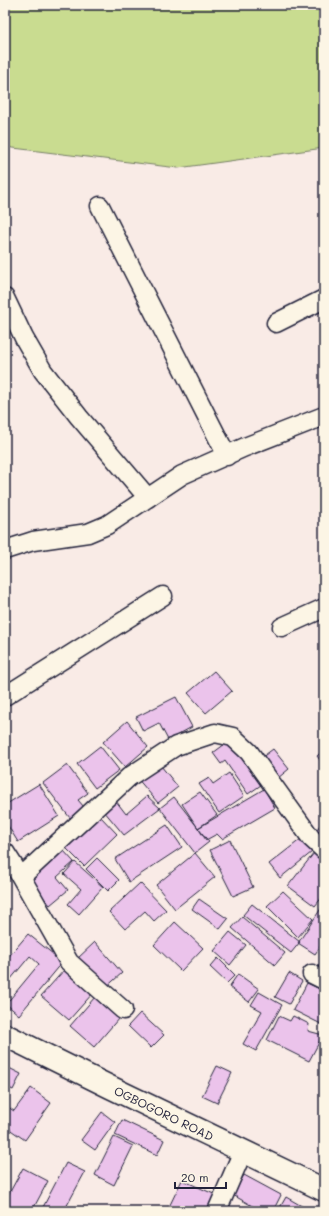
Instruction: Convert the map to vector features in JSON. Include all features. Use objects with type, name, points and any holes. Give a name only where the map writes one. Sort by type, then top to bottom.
[{"type":"street","points":[[100,206],[226,456]]},
{"type":"street","points":[[5,298],[42,371],[148,498]]},
{"type":"street","points":[[276,323],[324,299]]},
{"type":"street","points":[[5,550],[33,541],[88,533],[107,525],[182,475],[245,447],[324,416]]},
{"type":"street","points":[[5,696],[163,596]]},
{"type":"street","points":[[282,627],[324,608]]},
{"type":"street","points":[[21,877],[129,777],[176,746],[215,733],[233,737],[249,752],[311,838],[324,850]]},
{"type":"street","points":[[5,852],[21,877],[69,962],[123,1010]]},
{"type":"street","name":"OGBOGORO ROAD","points":[[5,1034],[110,1087],[324,1190]]},
{"type":"street","points":[[217,1211],[243,1151]]},
{"type":"green space","points":[[5,5],[324,5],[324,148],[178,168],[5,147]]},
{"type":"building","points":[[214,671],[232,691],[206,713],[188,693]]},
{"type":"building","points":[[176,697],[192,727],[168,740],[159,723],[143,731],[136,717]]},
{"type":"building","points":[[127,721],[148,747],[125,767],[103,742]]},
{"type":"building","points":[[229,741],[261,785],[248,794],[225,761],[221,764],[213,753]]},
{"type":"building","points":[[100,746],[119,770],[95,788],[77,764]]},
{"type":"building","points":[[273,749],[289,769],[278,778],[261,758]]},
{"type":"building","points":[[324,750],[324,765],[317,756]]},
{"type":"building","points":[[157,761],[178,787],[158,803],[137,778]]},
{"type":"building","points":[[67,765],[88,793],[78,800],[84,807],[70,818],[43,783]]},
{"type":"building","points":[[229,773],[244,796],[219,813],[199,784],[209,778],[213,784]]},
{"type":"building","points":[[39,784],[59,816],[18,842],[5,821],[5,805]]},
{"type":"building","points":[[264,789],[275,808],[222,839],[217,834],[206,840],[198,828]]},
{"type":"building","points":[[200,792],[217,815],[198,828],[182,804]]},
{"type":"building","points":[[147,796],[160,808],[124,835],[104,811],[116,801],[126,814]]},
{"type":"building","points":[[174,797],[209,842],[195,853],[160,808]]},
{"type":"building","points":[[100,816],[117,834],[84,866],[66,848]]},
{"type":"building","points":[[324,820],[324,841],[314,833]]},
{"type":"building","points":[[167,825],[182,847],[129,882],[115,859]]},
{"type":"building","points":[[301,839],[312,852],[280,878],[269,864]]},
{"type":"building","points":[[230,840],[253,887],[233,896],[210,850]]},
{"type":"building","points":[[63,850],[74,862],[57,877],[68,890],[50,905],[28,879]]},
{"type":"building","points":[[195,853],[215,877],[175,909],[156,885]]},
{"type":"building","points":[[314,853],[324,861],[324,895],[315,906],[288,886]]},
{"type":"building","points":[[97,858],[119,880],[108,891],[86,869]]},
{"type":"building","points":[[75,862],[103,887],[79,914],[68,904],[81,889],[64,874]]},
{"type":"building","points":[[140,883],[166,910],[154,921],[145,911],[125,929],[109,912]]},
{"type":"building","points":[[283,891],[313,919],[298,937],[267,906]]},
{"type":"building","points":[[199,899],[228,919],[220,929],[192,909]]},
{"type":"building","points":[[252,904],[300,942],[291,953],[243,915]]},
{"type":"building","points":[[324,904],[324,941],[315,954],[298,943]]},
{"type":"building","points":[[242,917],[285,953],[275,965],[232,928]]},
{"type":"building","points":[[175,922],[203,948],[181,971],[154,945]]},
{"type":"building","points":[[230,932],[246,945],[230,965],[214,951]]},
{"type":"building","points":[[28,934],[63,962],[19,1015],[6,1004],[39,964],[30,956],[5,986],[5,961]]},
{"type":"building","points":[[95,942],[122,973],[104,989],[77,959]]},
{"type":"building","points":[[218,958],[235,975],[227,983],[210,967]]},
{"type":"building","points":[[65,969],[93,993],[69,1020],[41,996]]},
{"type":"building","points":[[289,973],[302,981],[289,1004],[275,997]]},
{"type":"building","points":[[238,974],[259,989],[249,1002],[229,987]]},
{"type":"building","points":[[307,983],[324,991],[323,1025],[293,1010]]},
{"type":"building","points":[[259,992],[282,1005],[256,1051],[243,1044],[262,1011],[251,1005]]},
{"type":"building","points":[[95,997],[119,1018],[94,1047],[70,1026]]},
{"type":"building","points":[[140,1013],[164,1035],[151,1048],[128,1026]]},
{"type":"building","points":[[279,1016],[290,1021],[293,1016],[309,1024],[308,1031],[323,1035],[309,1061],[267,1040]]},
{"type":"building","points":[[5,1066],[21,1074],[13,1090],[5,1086]]},
{"type":"building","points":[[217,1066],[232,1073],[217,1103],[202,1096]]},
{"type":"building","points":[[31,1088],[51,1103],[25,1140],[5,1126],[5,1105],[14,1111]]},
{"type":"building","points":[[102,1112],[115,1122],[95,1150],[81,1140]]},
{"type":"building","points":[[122,1120],[164,1140],[157,1155],[115,1135]]},
{"type":"building","points":[[114,1137],[133,1146],[114,1185],[95,1175]]},
{"type":"building","points":[[66,1163],[85,1172],[64,1211],[41,1211]]},
{"type":"building","points":[[23,1168],[48,1181],[32,1211],[5,1211],[5,1201]]},
{"type":"building","points":[[244,1175],[281,1195],[273,1211],[261,1211],[233,1195]]},
{"type":"building","points":[[182,1180],[216,1195],[209,1211],[167,1211]]},
{"type":"building","points":[[286,1197],[305,1208],[303,1211],[278,1211]]}]
